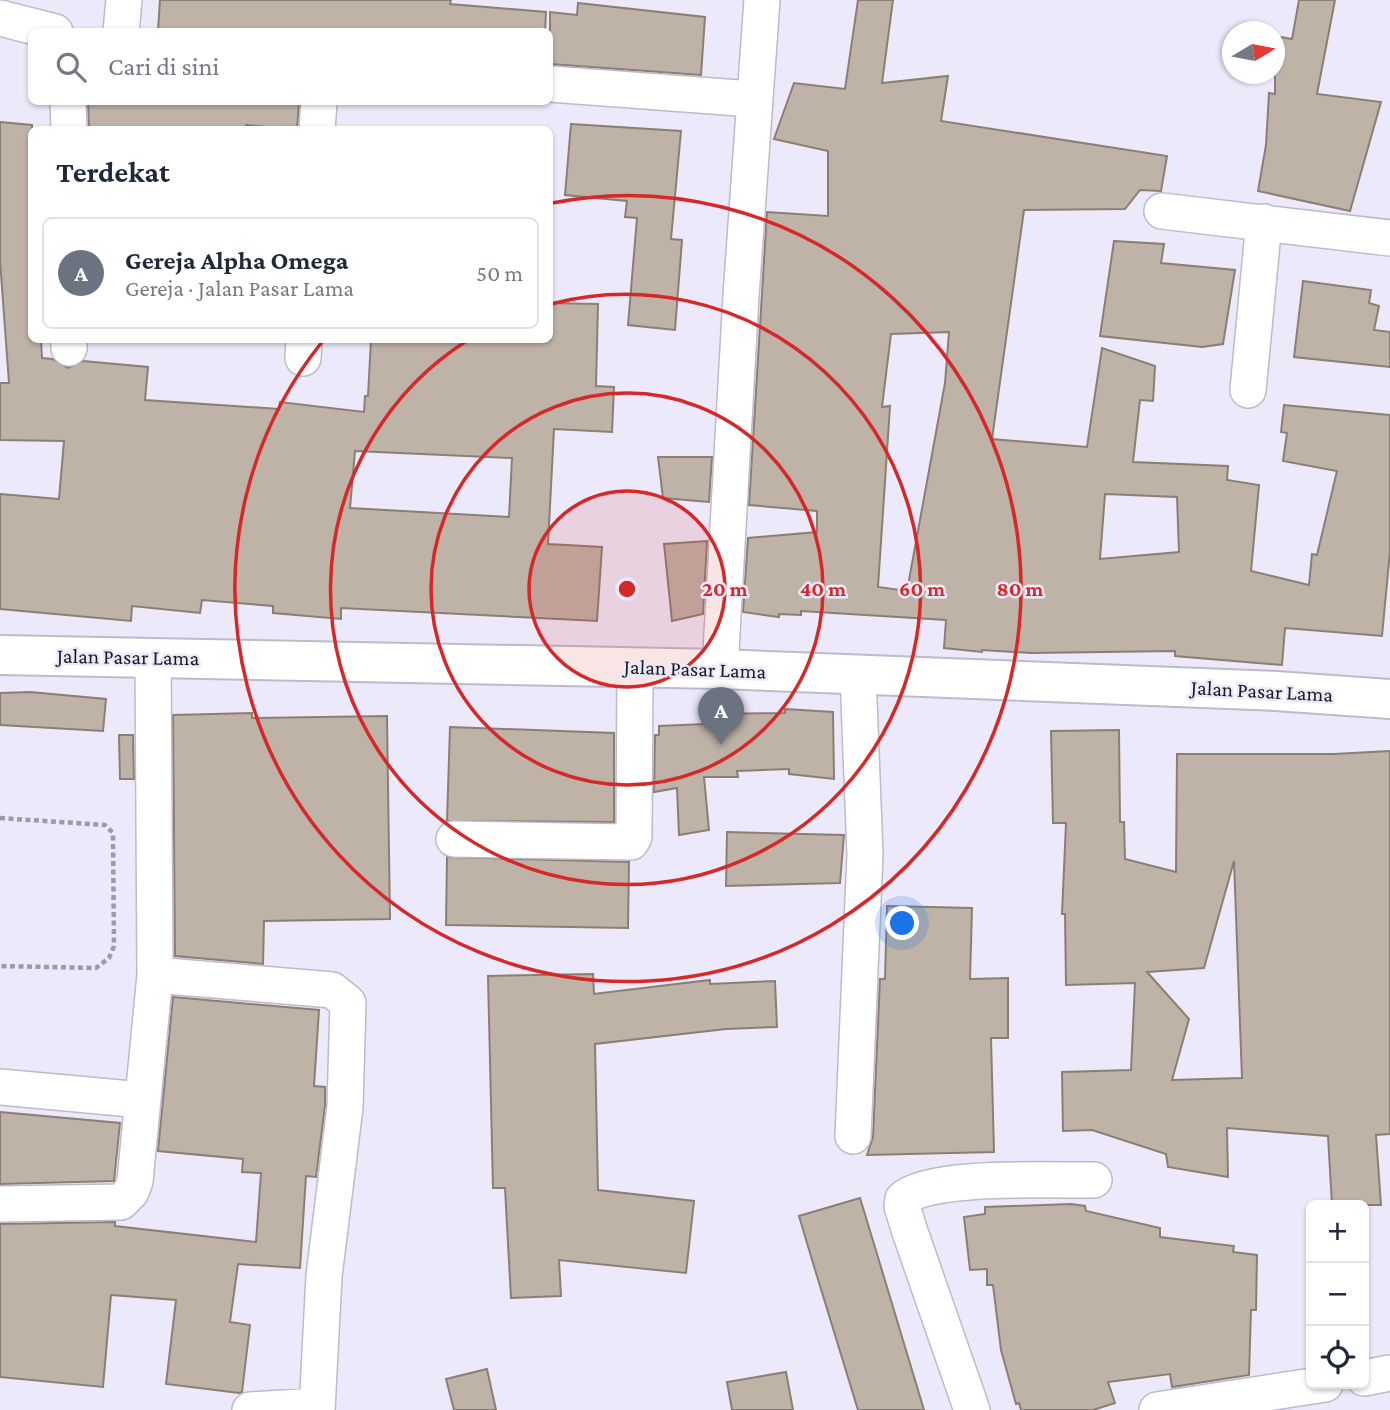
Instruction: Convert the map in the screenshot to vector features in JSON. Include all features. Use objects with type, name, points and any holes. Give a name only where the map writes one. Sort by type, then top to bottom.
[{"type":"street","points":[[121,28],[124,0]]},
{"type":"street","points":[[720,669],[753,99],[762,0]]},
{"type":"street","points":[[0,18],[39,28]]},
{"type":"street","points":[[553,84],[753,99]]},
{"type":"street","points":[[68,105],[69,126]]},
{"type":"street","points":[[317,126],[319,105]]},
{"type":"street","points":[[1162,211],[1390,238]]},
{"type":"street","points":[[1248,390],[1264,222]]},
{"type":"street","name":"Jalan Pasar Lama","points":[[0,654],[497,667],[720,669],[1276,691],[1390,699]]},
{"type":"street","points":[[0,1204],[114,1202],[126,1199],[135,1181],[155,975],[153,657]]},
{"type":"street","points":[[454,839],[631,842],[634,837],[637,775],[635,667]]},
{"type":"street","points":[[853,1136],[864,854],[858,675]]},
{"type":"street","points":[[155,975],[332,990],[348,1003],[345,1107],[324,1276],[317,1408],[250,1410]]},
{"type":"street","points":[[0,1087],[142,1100]]},
{"type":"street","points":[[972,1410],[910,1232],[902,1206],[903,1199],[919,1190],[962,1183],[1094,1180]]},
{"type":"street","points":[[1369,1377],[1390,1373]]},
{"type":"street","points":[[1157,1410],[1306,1387]]},
{"type":"path","points":[[0,818],[105,825],[113,833],[115,849],[114,946],[109,958],[96,968],[0,966]]},
{"type":"building","points":[[160,0],[451,0],[450,4],[546,12],[545,28],[158,28]]},
{"type":"building","points":[[858,0],[893,0],[882,83],[948,76],[941,121],[1167,156],[1161,191],[1140,190],[1125,209],[1024,210],[992,439],[1087,447],[1102,348],[1155,366],[1153,401],[1140,400],[1133,462],[1228,466],[1227,480],[1259,485],[1251,571],[1309,585],[1312,554],[1317,555],[1337,471],[1283,461],[1287,433],[1281,432],[1284,405],[1390,415],[1390,551],[1382,636],[1285,628],[1282,665],[1175,656],[1175,651],[982,652],[944,648],[946,620],[801,611],[801,615],[779,614],[779,617],[743,612],[748,538],[817,532],[817,511],[749,505],[767,212],[828,216],[828,151],[774,139],[794,83],[845,89]],"holes":[[[949,332],[945,383],[907,591],[878,587],[890,406],[882,407],[891,334]],[[1105,494],[1177,497],[1179,552],[1100,559]]]},
{"type":"building","points":[[1299,0],[1335,0],[1317,94],[1381,102],[1350,211],[1258,191],[1266,145],[1269,93],[1275,94],[1275,84],[1285,84],[1285,38],[1292,39]]},
{"type":"building","points":[[578,3],[705,17],[701,75],[553,64],[550,12],[577,15]]},
{"type":"building","points":[[88,105],[299,105],[297,126],[89,126]]},
{"type":"building","points":[[0,122],[32,125],[28,126],[28,343],[41,343],[42,358],[52,359],[68,368],[83,361],[148,367],[145,400],[279,409],[280,402],[364,412],[365,396],[368,396],[371,343],[553,343],[553,303],[598,304],[596,386],[614,387],[612,432],[554,429],[548,544],[602,547],[597,621],[341,608],[341,619],[273,613],[273,606],[202,600],[200,613],[132,606],[131,621],[0,609],[0,494],[59,499],[64,441],[0,440],[0,383],[9,383],[0,260]],"holes":[[[355,451],[512,458],[509,517],[350,508]]]},
{"type":"building","points":[[571,124],[681,131],[671,239],[682,240],[675,330],[628,325],[637,218],[625,217],[627,201],[565,195]]},
{"type":"building","points":[[1114,241],[1164,244],[1161,263],[1235,270],[1223,344],[1202,347],[1100,336]]},
{"type":"building","points":[[1303,281],[1371,290],[1369,303],[1379,306],[1374,330],[1390,332],[1390,367],[1294,357]]},
{"type":"building","points":[[658,457],[712,457],[709,502],[663,498]]},
{"type":"building","points":[[707,541],[703,614],[672,621],[664,544]]},
{"type":"building","points":[[30,692],[106,699],[103,731],[0,725],[0,693]]},
{"type":"building","points":[[785,709],[833,712],[834,779],[789,774],[789,769],[737,771],[738,777],[704,777],[709,830],[679,835],[677,788],[654,792],[655,735],[659,735],[659,726],[705,724],[704,714],[785,713]]},
{"type":"building","points":[[252,713],[252,718],[387,716],[390,919],[264,921],[263,964],[175,956],[173,715]]},
{"type":"building","points":[[450,727],[614,733],[614,822],[447,821]]},
{"type":"building","points":[[1119,730],[1120,822],[1124,822],[1125,859],[1176,872],[1177,754],[1334,754],[1390,751],[1390,1134],[1376,1135],[1381,1205],[1369,1205],[1369,1200],[1332,1200],[1328,1136],[1227,1128],[1228,1177],[1168,1167],[1166,1154],[1092,1130],[1063,1131],[1062,1072],[1131,1070],[1135,983],[1066,985],[1065,914],[1062,914],[1066,823],[1053,823],[1051,731]],"holes":[[[1234,861],[1242,1078],[1172,1080],[1189,1019],[1147,972],[1204,968]]]},
{"type":"building","points":[[119,735],[133,735],[134,779],[120,779]]},
{"type":"building","points":[[727,832],[844,835],[840,883],[726,886]]},
{"type":"building","points":[[447,857],[629,862],[628,928],[446,925]]},
{"type":"building","points":[[887,906],[972,908],[970,979],[1008,978],[1008,1038],[991,1038],[994,1152],[867,1155],[873,1137],[880,979],[885,979]]},
{"type":"building","points":[[593,974],[594,994],[710,980],[710,984],[775,981],[777,1027],[726,1029],[595,1044],[598,1190],[694,1201],[686,1273],[559,1260],[561,1296],[511,1298],[505,1188],[493,1188],[488,976]]},
{"type":"building","points":[[173,997],[319,1010],[314,1086],[325,1087],[325,1105],[316,1177],[306,1176],[300,1268],[238,1264],[230,1322],[250,1325],[242,1392],[166,1384],[176,1300],[111,1295],[103,1387],[0,1377],[0,1224],[115,1222],[115,1226],[256,1242],[261,1173],[242,1172],[243,1159],[158,1151]]},
{"type":"building","points":[[0,1112],[120,1123],[114,1181],[0,1184]]},
{"type":"building","points":[[860,1198],[924,1410],[858,1410],[813,1263],[799,1216]]},
{"type":"building","points":[[1071,1204],[1085,1206],[1086,1211],[1160,1228],[1160,1237],[1234,1246],[1233,1252],[1257,1255],[1256,1310],[1251,1310],[1249,1375],[1172,1387],[1170,1374],[1108,1382],[1115,1403],[1093,1410],[1021,1410],[1019,1403],[1016,1404],[1001,1350],[993,1285],[987,1285],[987,1269],[970,1270],[964,1217],[985,1214],[985,1207]]},
{"type":"building","points":[[487,1369],[496,1410],[454,1410],[446,1379]]},
{"type":"building","points":[[786,1372],[793,1410],[732,1410],[727,1382]]},
{"type":"place","name":"Gereja Alpha Omega","points":[[721,745]]}]
